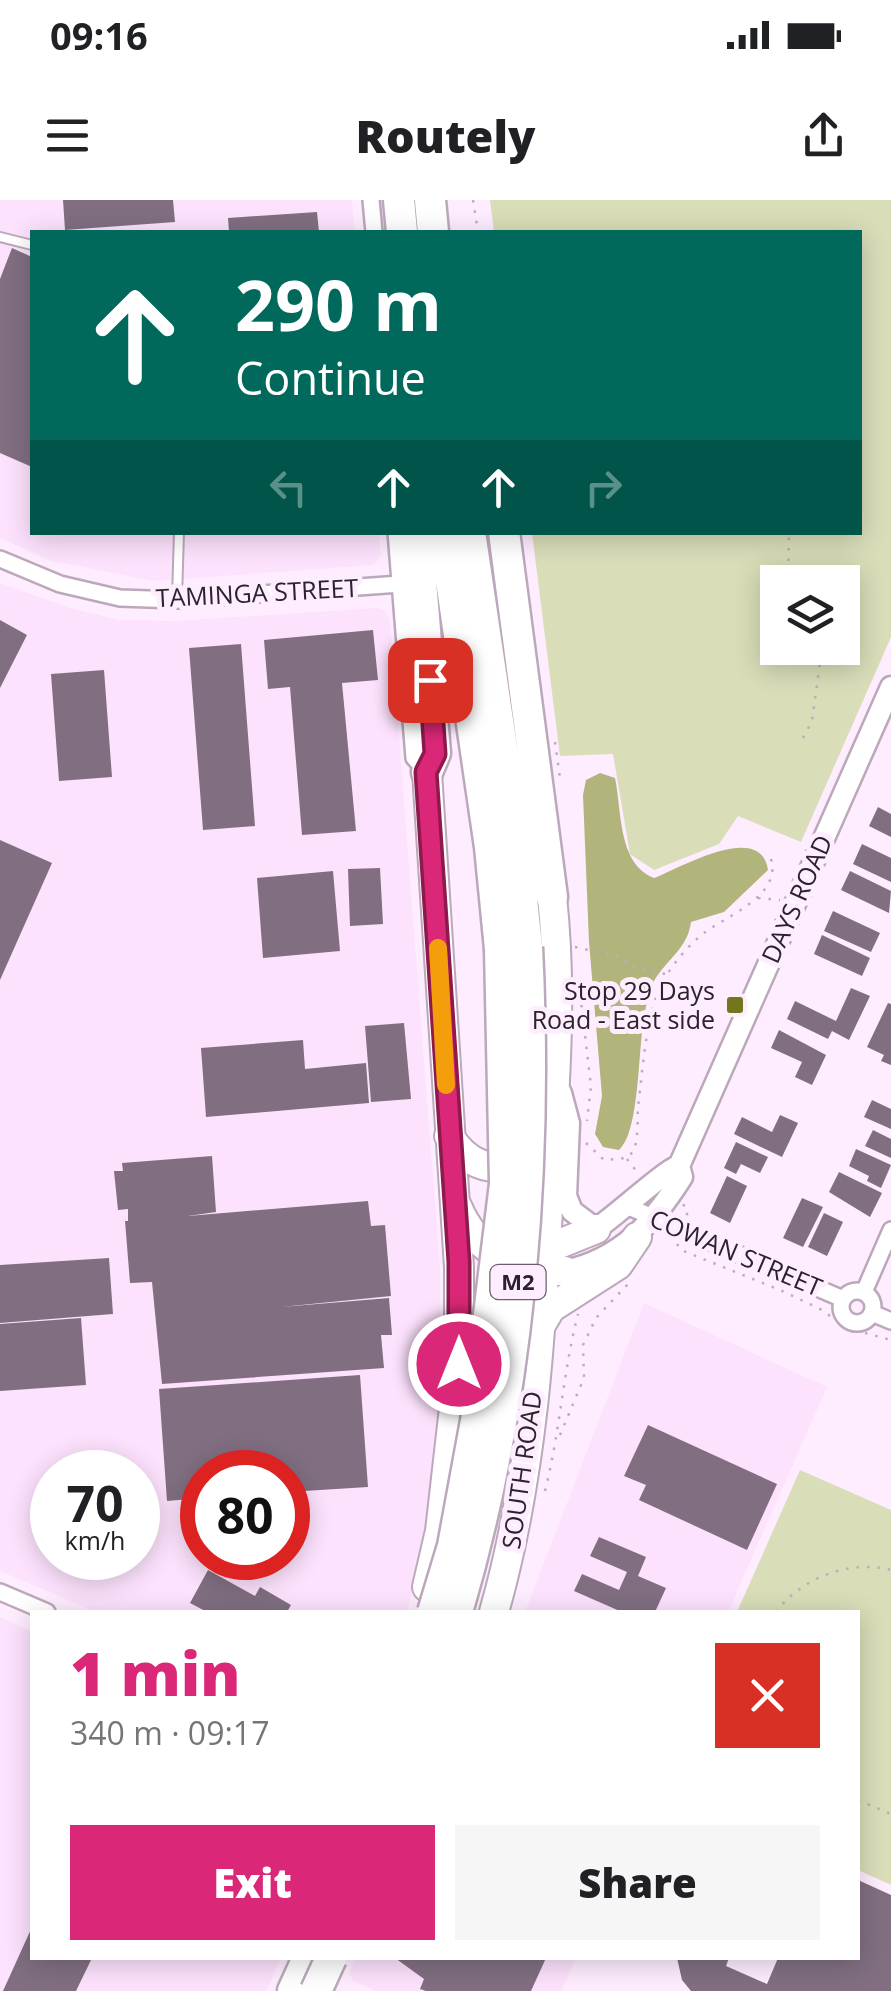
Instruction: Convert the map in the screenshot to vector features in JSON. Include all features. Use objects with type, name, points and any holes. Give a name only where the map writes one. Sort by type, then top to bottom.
[{"type":"highway","points":[[398,200],[402,230]]},
{"type":"highway","points":[[430,200],[433,230]]},
{"type":"highway","points":[[417,535],[435,754],[426,772],[459,1268],[456,1394],[440,1531],[420,1610]]},
{"type":"highway","name":"M2","points":[[444,535],[490,847],[514,948],[532,1052],[528,1179],[500,1424],[472,1562],[458,1610]]},
{"type":"highway","name":"M2","points":[[434,1610],[453,1546],[476,1421],[504,1184],[514,948],[516,842],[470,535]]},
{"type":"highway","points":[[504,535],[552,898]]},
{"type":"highway","name":"SOUTH ROAD","points":[[494,1610],[520,1505],[552,1264],[552,1132],[558,1081],[552,898]]},
{"type":"highway","points":[[449,1136],[472,1161],[489,1168],[508,1168],[525,1162],[552,1132]]},
{"type":"highway","points":[[449,1136],[460,1212],[489,1251],[511,1262],[552,1264],[596,1229]]},
{"type":"highway","points":[[541,1325],[551,1308],[618,1265],[646,1228]]},
{"type":"highway","points":[[459,1364],[479,1291],[486,1279],[511,1262]]},
{"type":"highway","points":[[456,1394],[469,1374],[480,1368],[506,1367],[526,1382],[532,1407]]},
{"type":"highway","points":[[280,1991],[293,1960]]},
{"type":"highway","points":[[295,1991],[307,1960]]},
{"type":"highway","points":[[295,1991],[314,1982],[329,1983],[341,1960]]},
{"type":"street","points":[[370,200],[374,230]]},
{"type":"street","points":[[396,535],[414,758],[426,772]]},
{"type":"street","name":"TAMINGA STREET","points":[[0,559],[75,588],[120,598],[178,600],[400,584]]},
{"type":"street","name":"DAYS ROAD","points":[[552,1264],[595,1262],[646,1228],[682,1177],[679,1166],[891,687]]},
{"type":"street","points":[[558,1081],[569,1124],[566,1196],[572,1211],[596,1229]]},
{"type":"street","name":"DAYS ROAD","points":[[596,1229],[628,1207],[668,1168],[679,1166]]},
{"type":"street","name":"COWAN STREET","points":[[628,1207],[646,1228],[843,1299]]},
{"type":"street","points":[[864,1292],[891,1230]]},
{"type":"street","points":[[854,1290],[864,1292],[873,1303],[872,1312],[861,1322],[850,1322],[841,1309],[843,1299],[854,1290]]},
{"type":"street","points":[[872,1312],[891,1321]]},
{"type":"street","points":[[0,1592],[42,1610]]},
{"type":"lane","points":[[0,237],[30,244]]},
{"type":"lane","points":[[178,535],[178,600]]},
{"type":"path","points":[[474,200],[478,230]]},
{"type":"path","points":[[788,565],[789,535]]},
{"type":"path","points":[[804,738],[812,720],[820,665]]},
{"type":"path","points":[[584,1140],[604,1160],[626,1158],[636,1144],[650,1019],[666,974],[705,932],[735,916],[756,898],[774,868],[771,859]]},
{"type":"path","points":[[756,898],[787,900]]},
{"type":"path","points":[[574,947],[624,958],[628,965],[666,974]]},
{"type":"path","points":[[578,982],[591,1086],[586,1125]]},
{"type":"path","points":[[626,1158],[642,1176]]},
{"type":"path","points":[[686,1197],[683,1210],[691,1216],[688,1220]]},
{"type":"path","points":[[667,1239],[681,1250],[820,1309],[846,1328],[891,1340]]},
{"type":"path","points":[[557,1440],[584,1378],[583,1345],[596,1318],[633,1276]]},
{"type":"path","points":[[545,1491],[557,1440],[564,1368],[579,1311]]},
{"type":"path","points":[[778,1610],[798,1591],[835,1571],[860,1567],[891,1570]]},
{"type":"path","points":[[860,1801],[891,1814]]},
{"type":"shaded area","points":[[0,200],[352,200],[354,230],[30,230],[30,535],[379,535],[381,556],[374,565],[155,581],[51,561],[0,538]]},
{"type":"shaded area","points":[[490,200],[891,200],[891,637],[801,842],[738,816],[719,844],[654,870],[630,854],[613,754],[560,756],[532,535],[862,535],[862,230],[494,230]]},
{"type":"shaded area","points":[[0,583],[70,608],[119,620],[176,621],[377,608],[390,619],[440,1268],[439,1482],[407,1610],[91,1610],[0,1571]]},
{"type":"shaded area","points":[[600,773],[615,778],[628,849],[642,871],[654,878],[736,848],[751,849],[762,856],[768,870],[724,912],[691,922],[681,946],[654,981],[644,1019],[631,1126],[619,1150],[603,1147],[595,1134],[602,1096],[589,942],[583,795],[586,780]]},
{"type":"shaded area","points":[[644,1303],[827,1387],[729,1610],[526,1610]]},
{"type":"shaded area","points":[[800,1470],[891,1510],[891,1885],[860,1871],[860,1610],[738,1610]]},
{"type":"shaded area","points":[[0,1617],[30,1631],[30,1960],[280,1960],[266,1991],[0,1991]]},
{"type":"shaded area","points":[[355,1960],[575,1960],[561,1991],[376,1991],[353,1981],[349,1973]]},
{"type":"building","points":[[63,200],[173,200],[175,222],[65,230]]},
{"type":"building","points":[[317,212],[319,230],[229,230],[228,218]]},
{"type":"building","points":[[12,248],[30,256],[30,466],[0,453],[0,279]]},
{"type":"building","points":[[0,620],[27,635],[0,688]]},
{"type":"building","points":[[373,630],[378,680],[342,683],[356,831],[302,835],[290,687],[268,689],[264,640]]},
{"type":"building","points":[[241,644],[255,826],[203,830],[189,648]]},
{"type":"building","points":[[104,670],[112,777],[59,781],[51,674]]},
{"type":"building","points":[[878,807],[891,814],[891,837],[869,826]]},
{"type":"building","points":[[0,840],[52,863],[0,980]]},
{"type":"building","points":[[862,844],[891,858],[891,882],[853,864]]},
{"type":"building","points":[[380,868],[383,924],[350,926],[348,869]]},
{"type":"building","points":[[333,871],[340,951],[263,958],[257,878]]},
{"type":"building","points":[[850,871],[891,891],[889,913],[841,890]]},
{"type":"building","points":[[833,911],[880,933],[871,952],[824,931]]},
{"type":"building","points":[[822,935],[870,958],[862,976],[814,954]]},
{"type":"building","points":[[851,988],[870,996],[849,1040],[832,1031],[828,1039],[787,1019],[795,1001],[836,1021]]},
{"type":"building","points":[[888,1003],[891,1065],[881,1061],[884,1055],[867,1047]]},
{"type":"building","points":[[404,1023],[411,1099],[371,1102],[365,1026]]},
{"type":"building","points":[[779,1030],[826,1055],[812,1085],[795,1077],[802,1062],[771,1048]]},
{"type":"building","points":[[303,1040],[305,1069],[366,1063],[369,1103],[206,1117],[201,1048]]},
{"type":"building","points":[[872,1100],[891,1109],[891,1129],[864,1117]]},
{"type":"building","points":[[780,1115],[798,1123],[782,1157],[734,1134],[742,1117],[772,1132]]},
{"type":"building","points":[[873,1130],[891,1139],[891,1158],[865,1146]]},
{"type":"building","points":[[736,1142],[768,1157],[760,1173],[741,1164],[736,1174],[724,1168]]},
{"type":"building","points":[[856,1149],[891,1165],[881,1188],[867,1181],[869,1176],[849,1166]]},
{"type":"building","points":[[212,1156],[216,1212],[188,1216],[368,1201],[371,1226],[385,1225],[391,1296],[281,1307],[389,1298],[392,1335],[381,1335],[384,1368],[162,1384],[152,1282],[130,1283],[125,1221],[128,1209],[118,1210],[114,1171],[123,1171],[122,1163]]},
{"type":"building","points":[[839,1172],[882,1193],[870,1217],[829,1192]]},
{"type":"building","points":[[727,1176],[747,1186],[730,1223],[710,1213]]},
{"type":"building","points":[[802,1198],[823,1207],[803,1247],[783,1238]]},
{"type":"building","points":[[824,1213],[843,1222],[827,1256],[808,1247]]},
{"type":"building","points":[[109,1258],[113,1314],[0,1323],[0,1265]]},
{"type":"building","points":[[81,1318],[86,1385],[0,1391],[0,1324]]},
{"type":"building","points":[[360,1375],[368,1487],[310,1491],[310,1450],[180,1450],[180,1500],[167,1501],[159,1389]]},
{"type":"building","points":[[648,1425],[777,1484],[747,1550],[639,1500],[646,1485],[624,1476]]},
{"type":"building","points":[[599,1537],[646,1557],[638,1576],[666,1588],[656,1610],[617,1610],[574,1591],[582,1574],[619,1590],[627,1572],[590,1556]]},
{"type":"building","points":[[203,1580],[226,1580],[255,1596],[260,1587],[291,1605],[288,1610],[203,1610],[190,1603]]},
{"type":"building","points":[[860,1881],[891,1895],[891,1991],[691,1991],[682,1980],[677,1960],[728,1960],[726,1966],[767,1984],[777,1960],[860,1960]]},
{"type":"building","points":[[30,1931],[30,1960],[91,1960],[76,1991],[3,1991]]},
{"type":"building","points":[[398,1960],[545,1960],[531,1991],[426,1991],[420,1989],[424,1979]]},
{"type":"slow traffic","points":[[438,948],[446,1085]]},
{"type":"place","name":"Stop 29 Days Road - East side","points":[[735,1005]]},
{"type":"route","points":[[430,680],[435,754],[426,772],[459,1262],[459,1364]]}]
